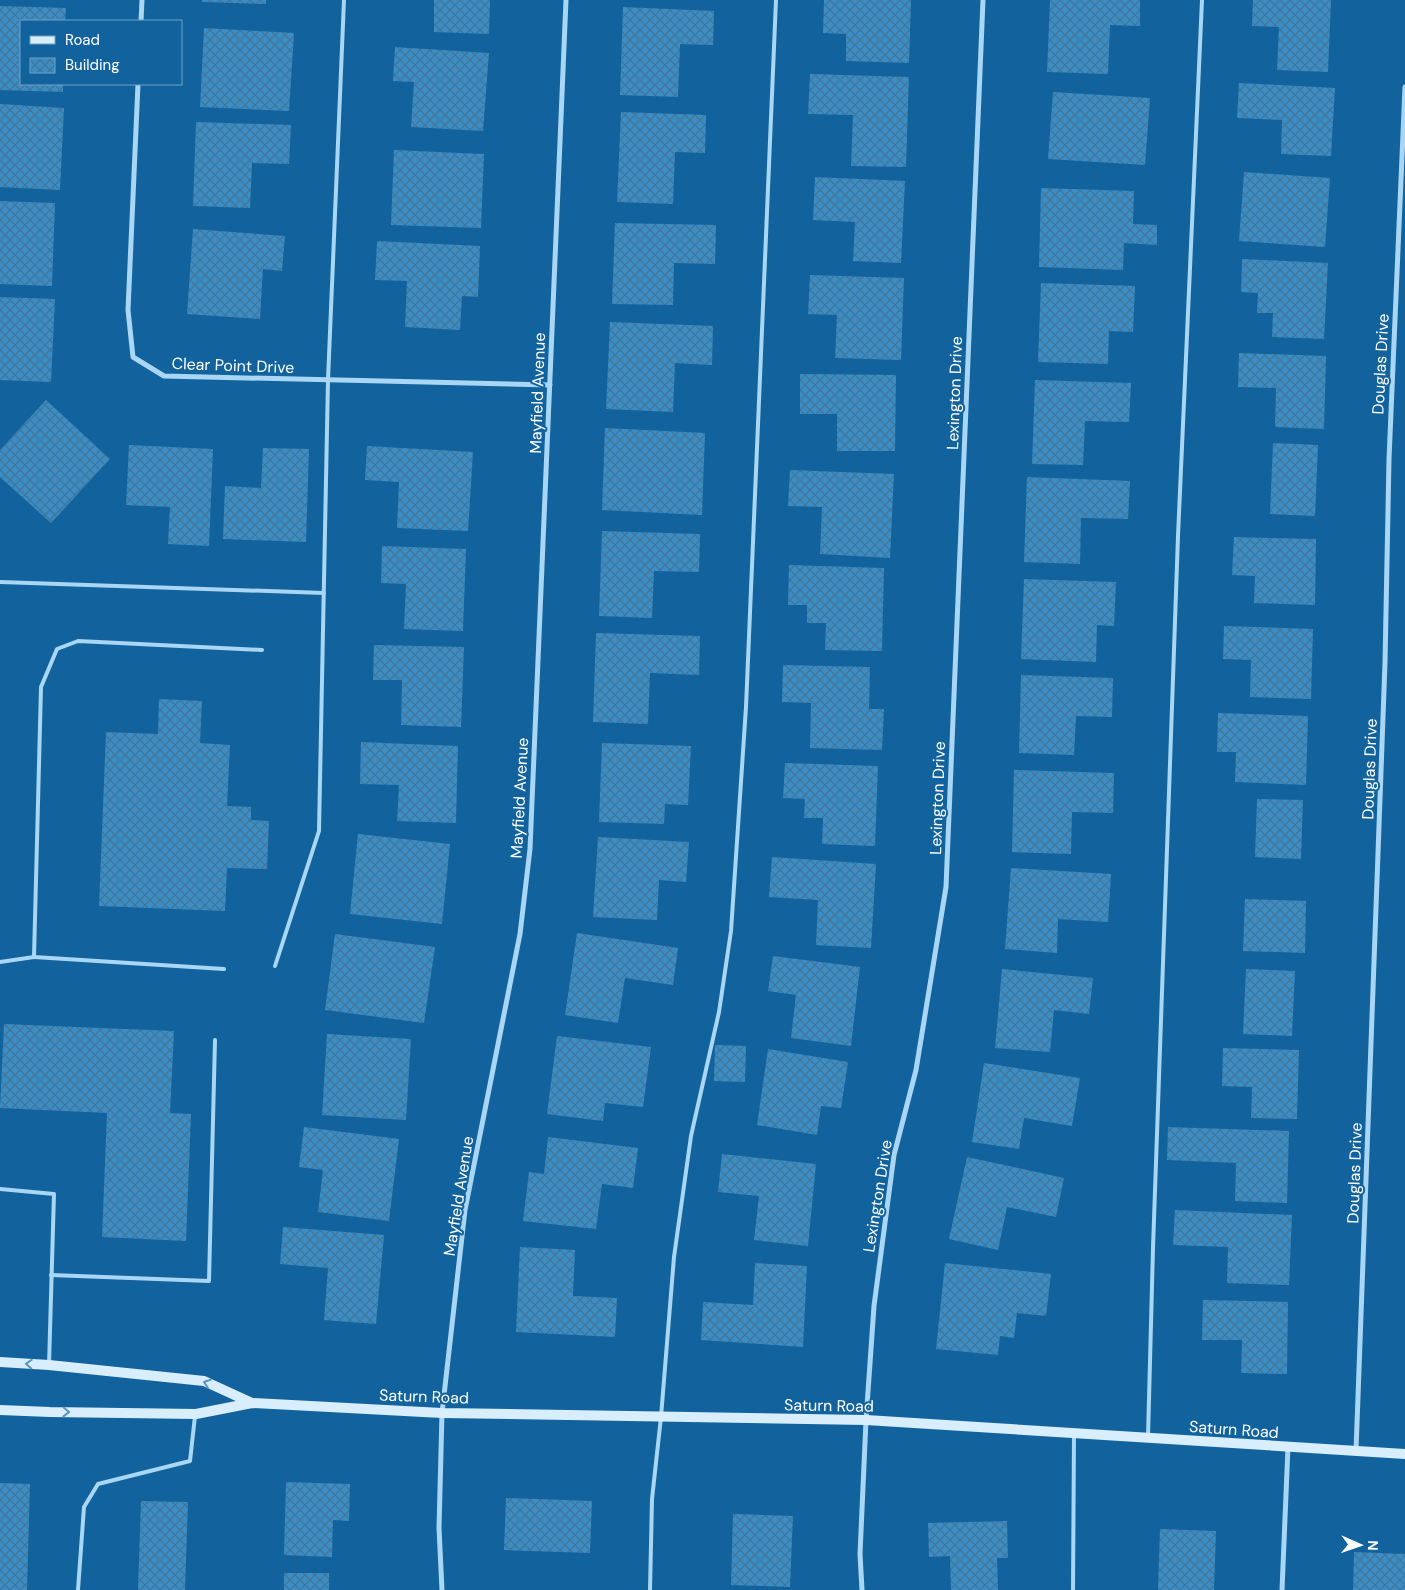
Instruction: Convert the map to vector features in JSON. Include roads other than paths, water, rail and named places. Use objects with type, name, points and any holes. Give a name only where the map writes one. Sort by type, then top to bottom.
[{"type":"street","points":[[141,20],[142,0]]},
{"type":"street","name":"Mayfield Avenue","points":[[442,1590],[439,1528],[442,1413],[465,1210],[520,934],[530,849],[566,0]]},
{"type":"street","name":"Lexington Drive","points":[[862,1590],[860,1554],[866,1420],[874,1306],[894,1155],[916,1070],[946,887],[983,0]]},
{"type":"street","name":"Clear Point Drive","points":[[138,85],[128,310],[134,357],[164,376],[550,385]]},
{"type":"street","name":"Douglas Drive","points":[[1356,1451],[1386,663],[1388,459],[1405,87]]},
{"type":"street","name":"Saturn Road","points":[[0,1362],[49,1365],[204,1381],[252,1403]]},
{"type":"street","name":"Saturn Road","points":[[0,1410],[196,1414],[252,1403],[442,1413],[866,1420],[1405,1454]]},
{"type":"street","points":[[1282,1590],[1288,1447]]},
{"type":"lane","points":[[275,966],[319,830],[328,380],[344,0]]},
{"type":"lane","points":[[650,1590],[652,1499],[661,1417],[674,1257],[690,1145],[719,1012],[731,931],[746,697],[776,0]]},
{"type":"lane","points":[[1148,1438],[1153,1238],[1178,536],[1202,0]]},
{"type":"lane","points":[[0,582],[324,593]]},
{"type":"lane","points":[[34,957],[42,687],[57,649],[78,641],[262,650]]},
{"type":"lane","points":[[0,962],[34,957],[224,968]]},
{"type":"lane","points":[[51,1275],[210,1280],[215,1040]]},
{"type":"lane","points":[[0,1189],[54,1194],[49,1365]]},
{"type":"lane","points":[[78,1590],[84,1507],[98,1484],[190,1461],[196,1414]]},
{"type":"lane","points":[[1072,1590],[1074,1434]]}]
